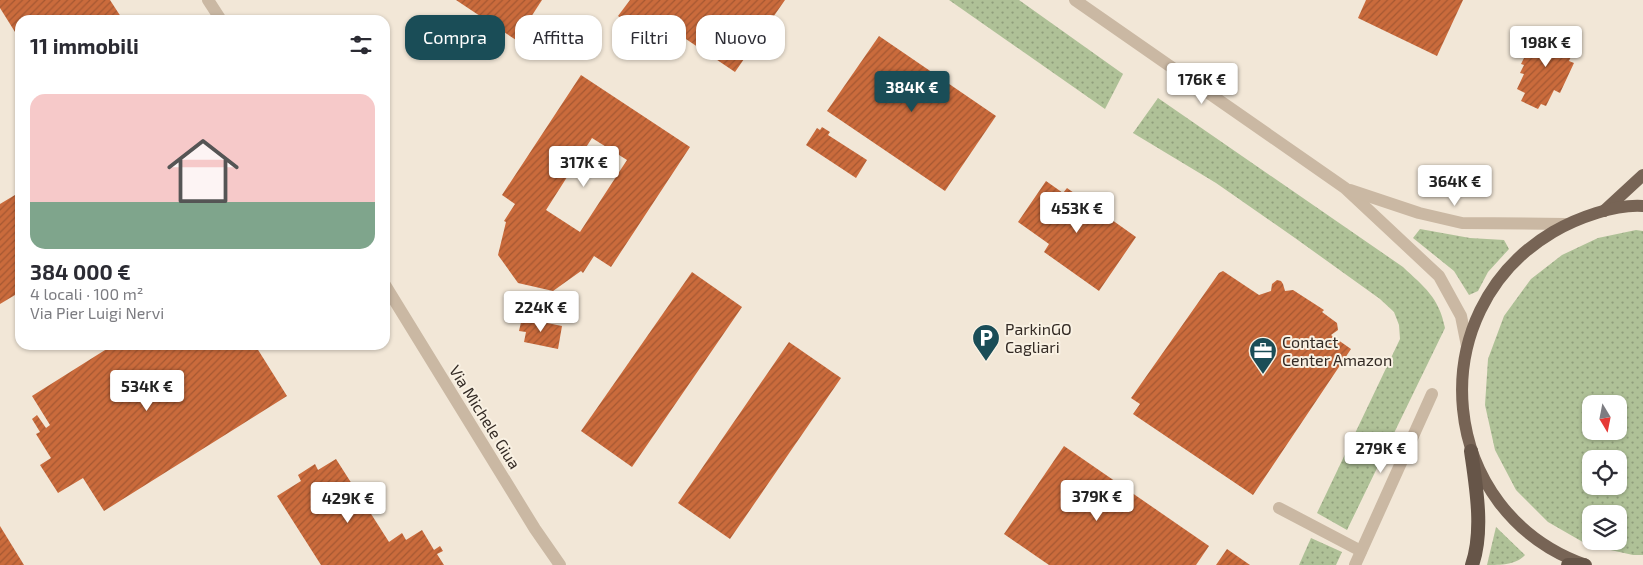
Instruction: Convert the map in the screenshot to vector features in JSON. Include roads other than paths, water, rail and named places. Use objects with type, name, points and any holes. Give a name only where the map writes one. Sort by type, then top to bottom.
[{"type":"highway","points":[[1471,451],[1478,500],[1478,529],[1475,557],[1472,565]]},
{"type":"highway","points":[[1568,565],[1585,565]]},
{"type":"main road","points":[[1604,211],[1643,175]]},
{"type":"main road","points":[[1585,565],[1554,551],[1527,532],[1504,508],[1490,488],[1471,451],[1461,399],[1462,372],[1467,346],[1477,316],[1493,287],[1513,262],[1538,241],[1566,224],[1604,211],[1643,206]]},
{"type":"street","points":[[208,0],[217,15]]},
{"type":"street","points":[[1075,0],[1345,188],[1439,276],[1460,316],[1467,346]]},
{"type":"street","points":[[1345,188],[1419,213],[1462,223],[1566,224]]},
{"type":"street","name":"Via Michele Giua","points":[[390,293],[525,512],[560,565]]},
{"type":"street","points":[[1355,565],[1432,394]]},
{"type":"street","points":[[1279,508],[1362,551]]},
{"type":"place","name":"ParkinGO Cagliari","points":[[986,362]]},
{"type":"place","name":"Contact Center Amazon","points":[[1263,375]]}]
